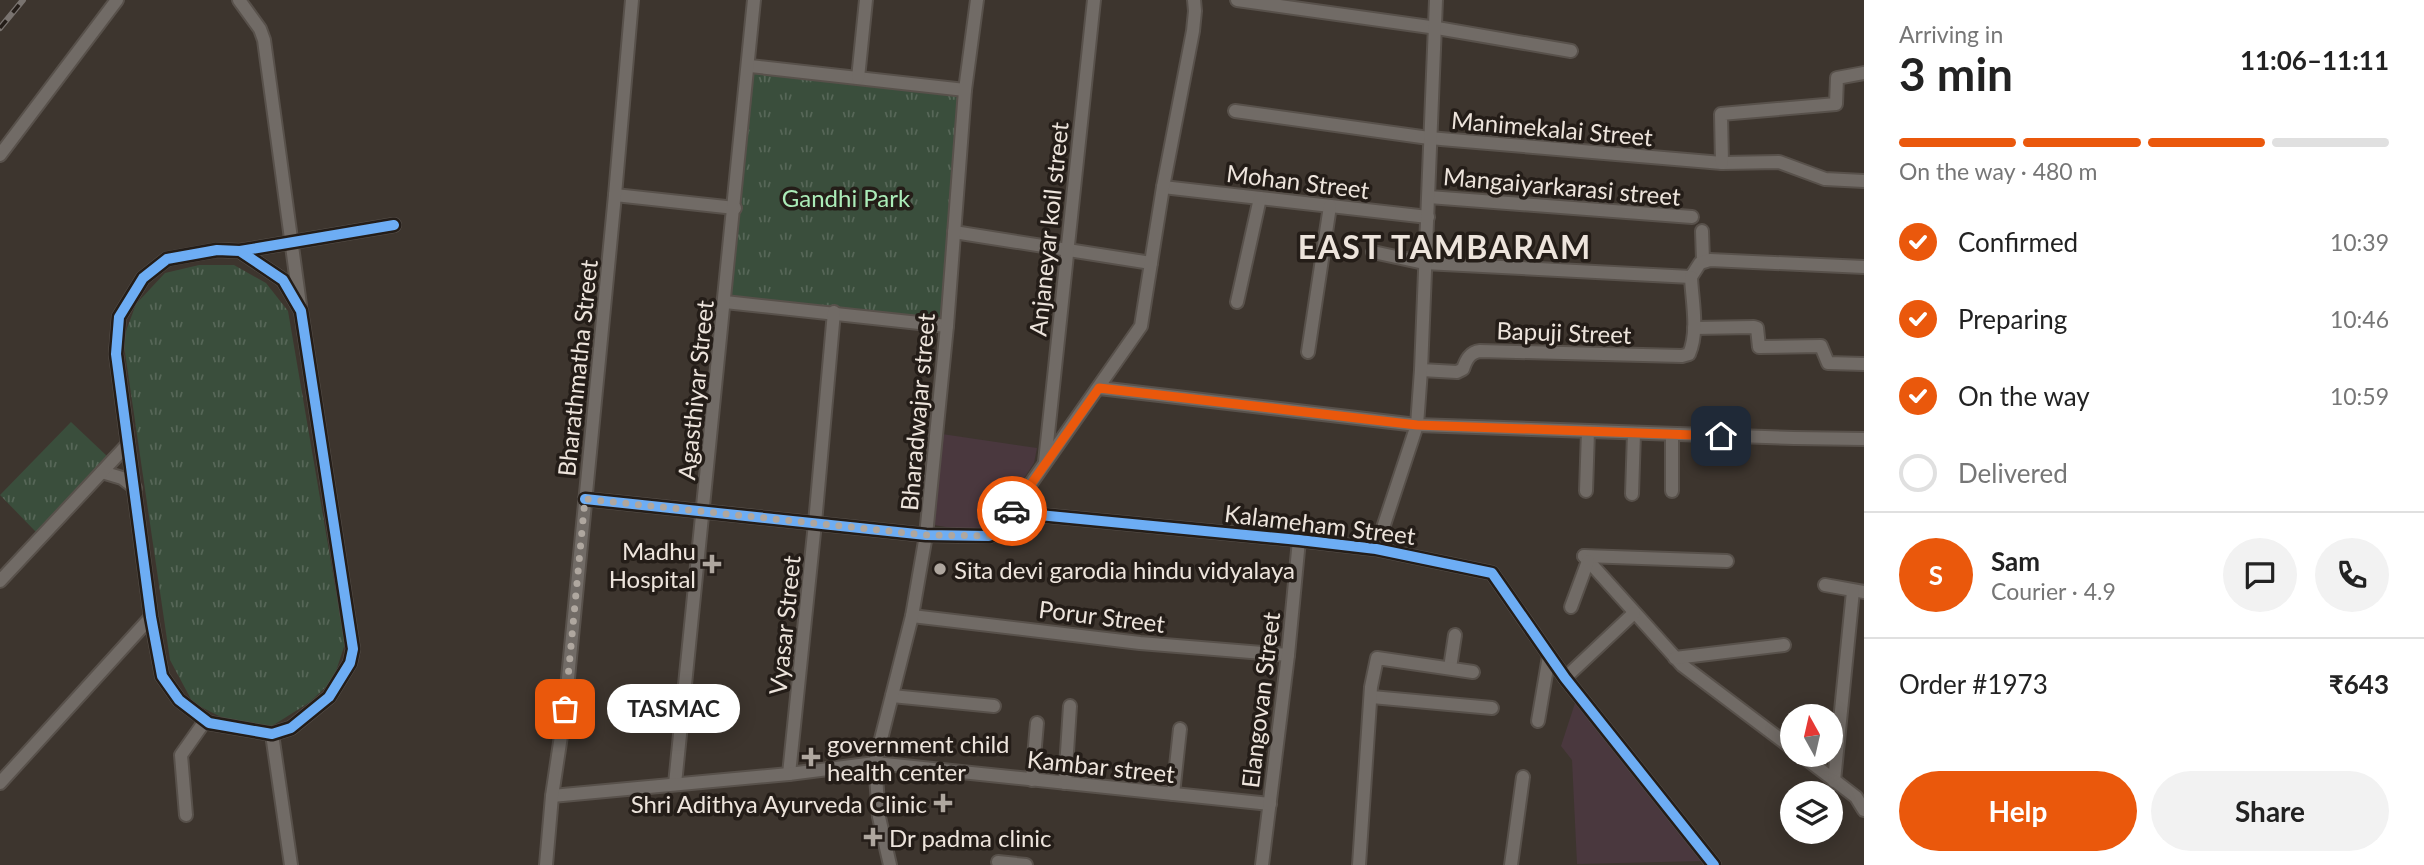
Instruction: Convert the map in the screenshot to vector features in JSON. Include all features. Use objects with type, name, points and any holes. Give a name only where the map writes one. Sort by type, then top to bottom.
[{"type":"street","points":[[0,155],[117,0]]},
{"type":"street","points":[[239,0],[260,29],[264,40],[293,241],[301,311],[354,649],[329,697],[291,728],[272,734],[209,723],[179,700],[162,676],[150,617],[116,354],[119,317],[143,278],[167,259],[217,250],[240,251],[293,241],[394,225]]},
{"type":"street","name":"Bharathmatha Street","points":[[546,865],[552,796],[565,709],[632,0]]},
{"type":"street","name":"Agasthiyar Street","points":[[675,784],[750,66],[754,0]]},
{"type":"street","points":[[858,78],[866,0]]},
{"type":"street","name":"Bharadwajar street","points":[[890,865],[879,817],[876,763],[912,616],[926,535],[947,326],[965,90],[977,0]]},
{"type":"street","name":"Anjaneyar koil street","points":[[1045,463],[1094,0]]},
{"type":"street","points":[[585,499],[926,535],[989,536],[1006,519],[1141,326],[1163,187],[1193,31],[1194,0]]},
{"type":"street","points":[[1237,0],[1437,28],[1571,51]]},
{"type":"street","points":[[1376,549],[1417,425],[1429,197],[1429,138],[1437,28],[1436,0]]},
{"type":"street","points":[[750,66],[965,90]]},
{"type":"street","points":[[1722,163],[1721,114],[1836,104],[1837,78],[1864,73]]},
{"type":"street","name":"Manimekalai Street","points":[[1235,111],[1429,138],[1722,163],[1779,162],[1825,179],[1864,181]]},
{"type":"street","name":"Mohan Street","points":[[1163,187],[1428,217]]},
{"type":"street","points":[[615,195],[735,208]]},
{"type":"street","name":"Mangaiyarkarasi street","points":[[1429,197],[1692,217]]},
{"type":"street","points":[[1237,302],[1260,198]]},
{"type":"street","points":[[1308,352],[1330,206]]},
{"type":"street","name":"Mangaiyarkarasi street","points":[[1703,231],[1703,260]]},
{"type":"street","points":[[954,232],[1151,263]]},
{"type":"street","points":[[240,251],[283,280],[301,311]]},
{"type":"street","points":[[1373,252],[1424,263],[1691,277],[1703,260],[1864,267]]},
{"type":"street","name":"Bapuji Street","points":[[1421,370],[1457,372],[1463,369],[1474,352],[1480,351],[1682,356],[1689,354],[1694,328],[1691,277]]},
{"type":"street","points":[[725,302],[947,326]]},
{"type":"street","name":"Vyasar Street","points":[[789,774],[834,313]]},
{"type":"street","points":[[1694,328],[1754,327],[1757,328],[1759,347],[1821,346],[1828,363],[1864,364]]},
{"type":"street","points":[[1099,388],[1417,425],[1864,439]]},
{"type":"street","points":[[1586,491],[1587,431]]},
{"type":"street","points":[[1632,494],[1634,433]]},
{"type":"street","points":[[1672,434],[1672,491]]},
{"type":"street","points":[[0,581],[128,444]]},
{"type":"street","points":[[102,472],[122,478],[135,488]]},
{"type":"street","name":"Kalameham Street","points":[[989,536],[1040,515],[1376,549],[1492,573],[1565,678],[1714,865]]},
{"type":"street","name":"Elangovan Street","points":[[1262,865],[1299,540]]},
{"type":"street","points":[[1586,559],[1727,561]]},
{"type":"street","points":[[1571,607],[1586,559]]},
{"type":"street","points":[[1586,559],[1679,662],[1780,739]]},
{"type":"street","points":[[1825,585],[1858,592],[1834,781]]},
{"type":"street","points":[[1565,678],[1633,613]]},
{"type":"street","name":"Porur Street","points":[[912,616],[1140,643],[1288,655]]},
{"type":"street","points":[[0,783],[150,617]]},
{"type":"street","points":[[1450,668],[1455,635]]},
{"type":"street","points":[[1679,662],[1784,645]]},
{"type":"street","points":[[1538,721],[1549,656]]},
{"type":"street","points":[[1359,865],[1377,658],[1473,671]]},
{"type":"street","points":[[892,696],[994,706]]},
{"type":"street","points":[[1372,697],[1492,708]]},
{"type":"street","points":[[1065,783],[1070,706]]},
{"type":"street","points":[[186,815],[181,755],[205,720]]},
{"type":"street","points":[[1032,780],[1037,723]]},
{"type":"street","points":[[1173,794],[1180,729]]},
{"type":"street","points":[[272,734],[291,865]]},
{"type":"street","name":"Kambar street","points":[[552,796],[789,774],[876,763],[1270,804]]},
{"type":"street","points":[[1816,767],[1834,781]]},
{"type":"street","points":[[1511,865],[1523,777]]},
{"type":"street","points":[[1843,788],[1856,797],[1864,810]]},
{"type":"street","points":[[998,862],[1026,865]]},
{"type":"shaded area","points":[[942,434],[1037,448],[1034,463],[987,534],[934,525]]},
{"type":"shaded area","points":[[1576,700],[1704,861],[1577,864],[1572,760],[1561,746]]},
{"type":"green space","name":"Gandhi Park","points":[[749,71],[962,90],[947,326],[725,302]]},
{"type":"green space","points":[[199,265],[234,265],[266,283],[288,311],[345,644],[333,680],[310,702],[272,726],[231,722],[193,703],[170,660],[123,339],[136,304],[165,273]]},
{"type":"green space","points":[[71,422],[108,457],[36,532],[0,495]]},
{"type":"railway","points":[[0,28],[23,0]]},
{"type":"cycle path","points":[[240,251],[283,280],[301,311],[353,649],[350,663],[329,697],[291,728],[272,734],[209,723],[179,700],[162,676],[151,617],[116,354],[119,317],[143,278],[167,259],[217,250],[240,251],[394,225]]},
{"type":"cycle path","points":[[585,499],[926,535],[989,536],[1039,515],[1376,549],[1492,573],[1565,678],[1714,865]]},
{"type":"way so far","points":[[565,709],[585,499],[926,535],[989,536],[1012,511]]},
{"type":"place","name":"Madhu Hospital","points":[[712,564]]},
{"type":"place","name":"Sita devi garodia hindu vidyalaya","points":[[940,569]]},
{"type":"place","name":"TASMAC","points":[[565,709]]},
{"type":"place","name":"government child health center","points":[[811,757]]},
{"type":"place","name":"Shri Adithya Ayurveda Clinic","points":[[943,803]]},
{"type":"place","name":"Dr padma clinic","points":[[873,837]]},
{"type":"district","name":"EAST TAMBARAM","points":[[1445,246]]},
{"type":"route","points":[[1012,511],[1099,388],[1417,425],[1721,436]]}]
